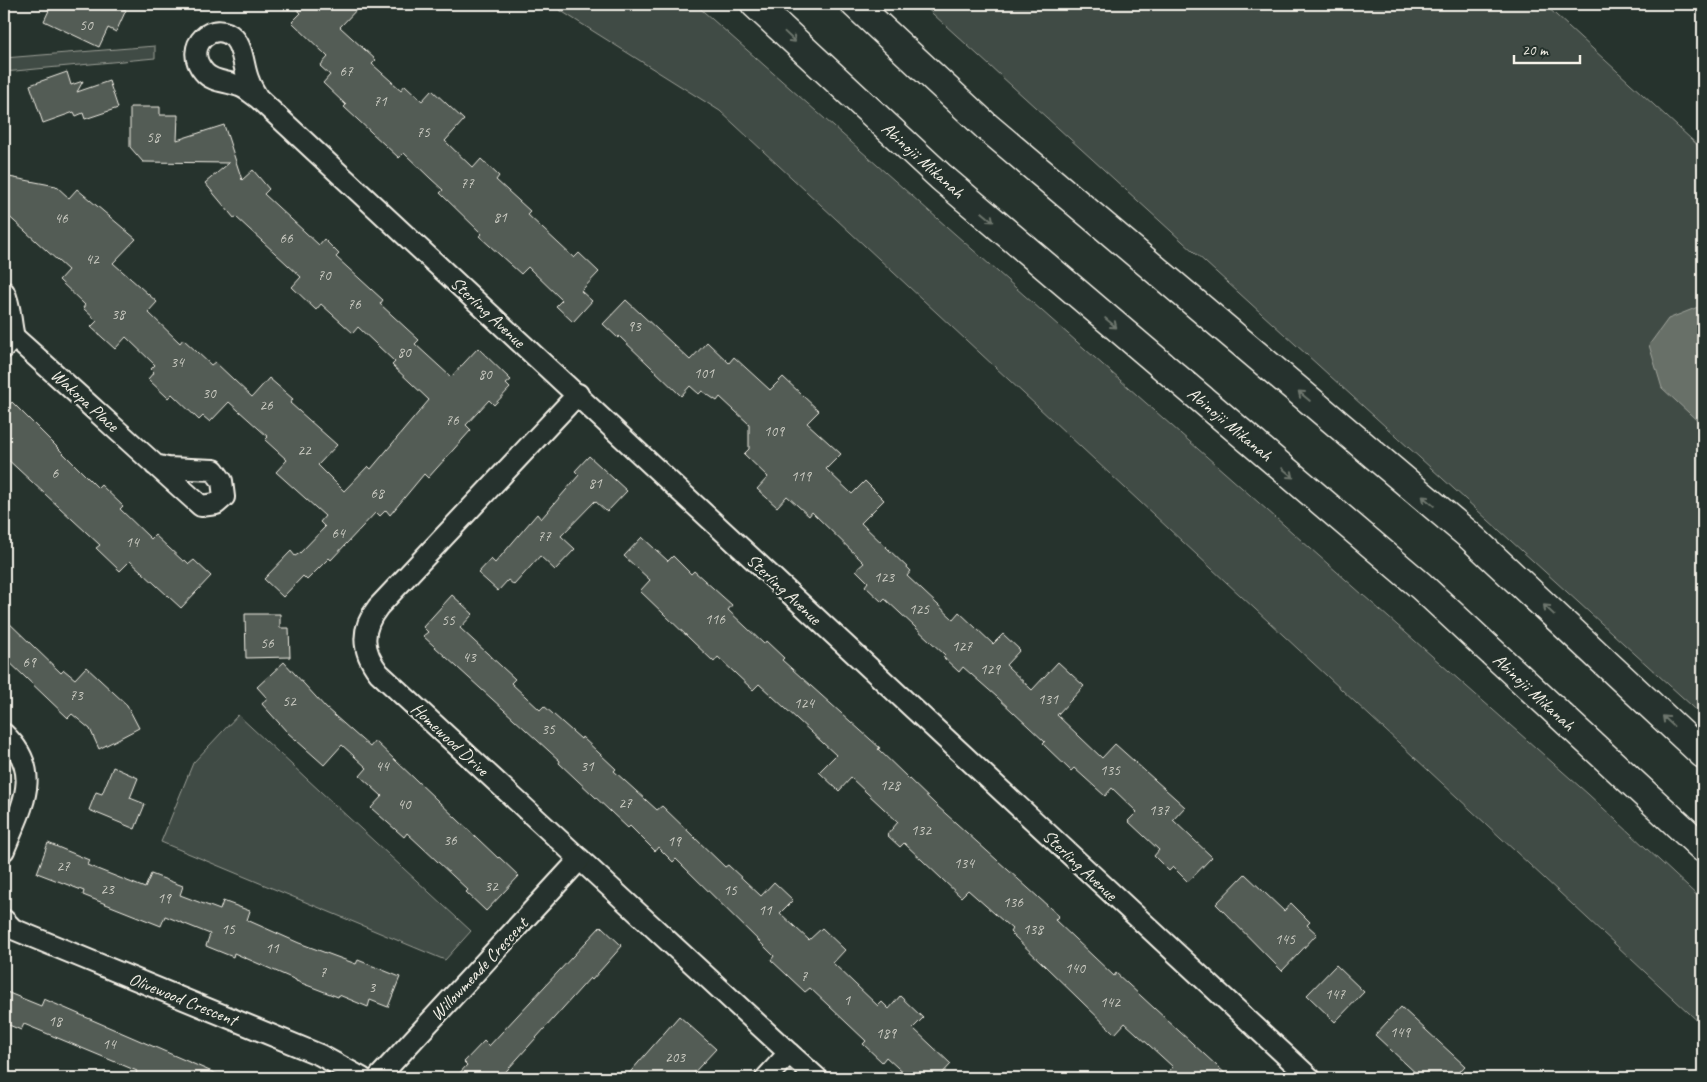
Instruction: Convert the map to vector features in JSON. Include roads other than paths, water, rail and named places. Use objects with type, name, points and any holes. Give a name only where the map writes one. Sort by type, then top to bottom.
[{"type":"main road","name":"Abinojii Mikanah","points":[[754,4],[941,178],[1421,586],[1703,848]]},
{"type":"main road","points":[[855,4],[986,126],[1470,536],[1703,754]]},
{"type":"street","name":"Sterling Avenue","points":[[258,98],[578,394],[869,669],[1310,1078]]},
{"type":"street","name":"Wakopa Place","points":[[4,292],[8,301],[9,342],[154,464]]},
{"type":"street","name":"Homewood Drive","points":[[578,394],[378,607],[371,616],[364,637],[366,649],[371,662],[379,673],[817,1078]]},
{"type":"street","points":[[4,850],[27,794],[28,782],[26,765],[8,738]]},
{"type":"street","name":"Willowmeade Crescent","points":[[378,1078],[580,859]]},
{"type":"street","name":"Olivewood Crescent","points":[[4,920],[13,929],[320,1055],[362,1078]]},
{"type":"street","points":[[766,1078],[789,1053]]}]
